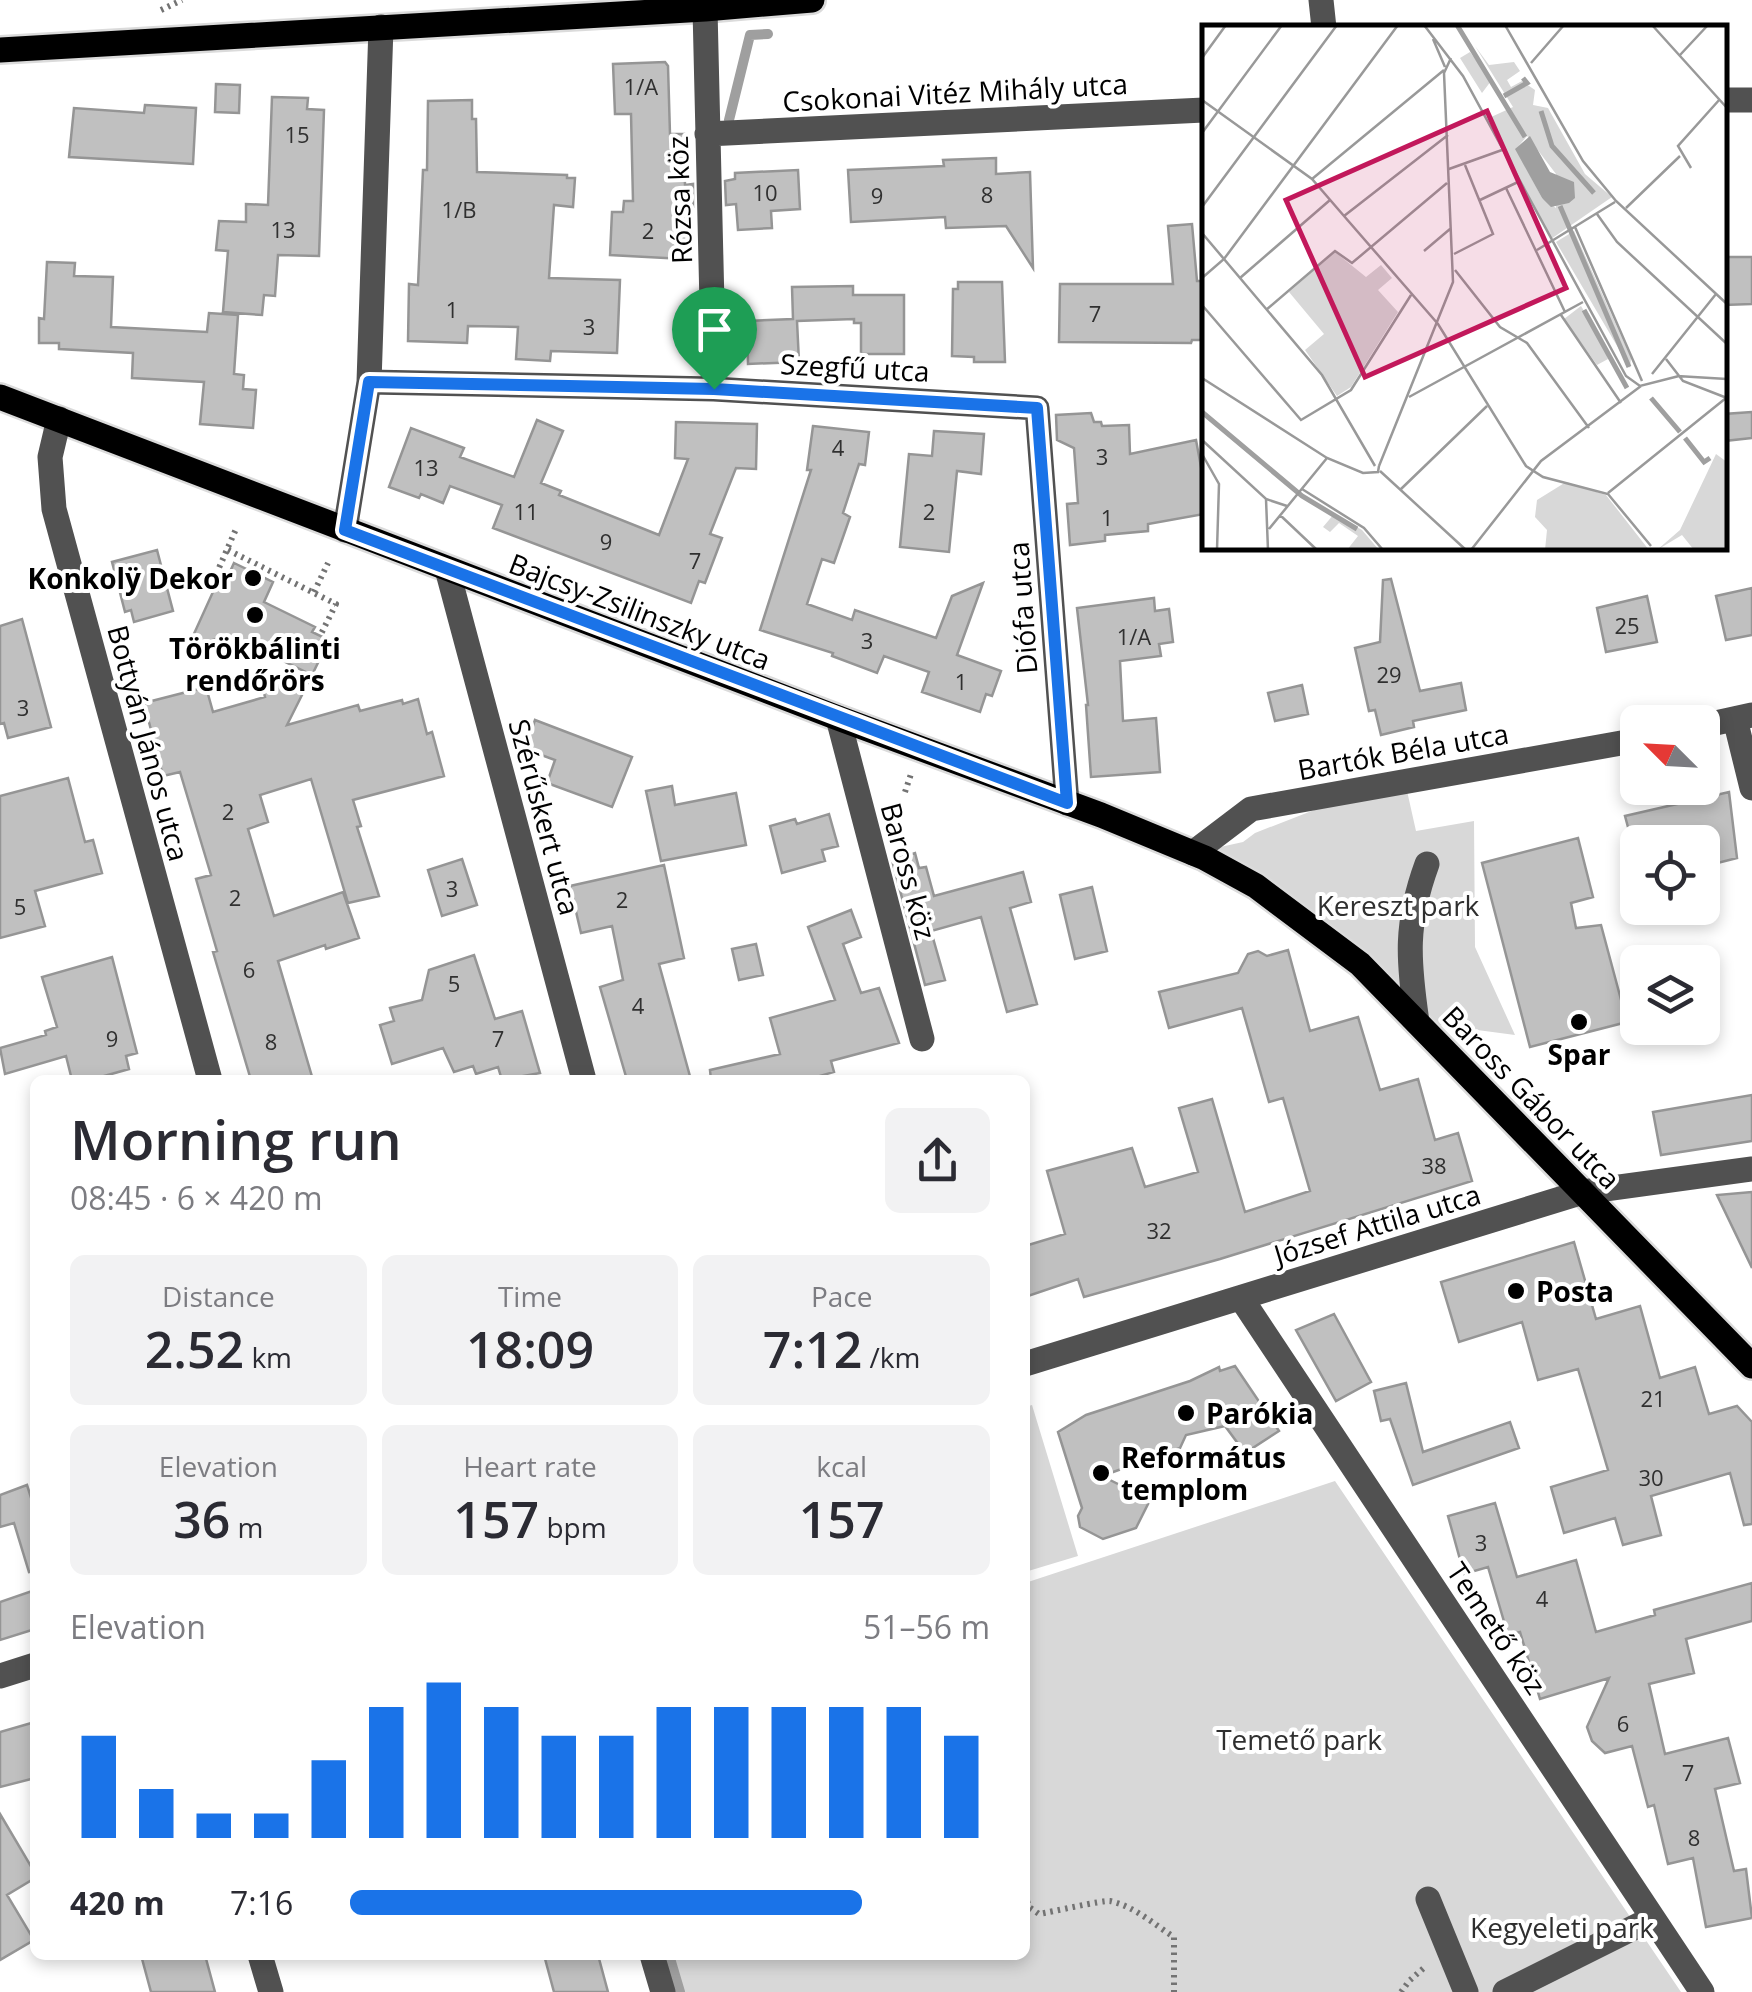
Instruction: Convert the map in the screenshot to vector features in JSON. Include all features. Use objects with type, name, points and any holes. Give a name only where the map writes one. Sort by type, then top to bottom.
[{"type":"main road","points":[[0,50],[812,0]]},
{"type":"main road","name":"Bajcsy-Zsilinszky utca","points":[[0,397],[1067,803],[1193,854],[1256,886]]},
{"type":"main road","name":"Baross Gábor utca","points":[[1256,886],[1360,964],[1752,1366]]},
{"type":"street","points":[[1321,0],[1324,25]]},
{"type":"street","name":"Rózsa köz","points":[[705,9],[714,389]]},
{"type":"street","points":[[345,530],[369,382],[380,27]]},
{"type":"street","name":"Csokonai Vitéz Mihály utca","points":[[708,134],[1202,110]]},
{"type":"street","name":"Szegfű utca","points":[[369,382],[714,389],[1037,408]]},
{"type":"street","name":"Diófa utca","points":[[1037,408],[1067,803]]},
{"type":"street","name":"Bottyán János utca","points":[[59,420],[50,457],[54,508],[209,1075]]},
{"type":"street","name":"Szérűskert utca","points":[[446,569],[583,1075]]},
{"type":"street","points":[[1743,717],[1752,788]]},
{"type":"street","name":"Baross köz","points":[[838,718],[922,1039]]},
{"type":"street","name":"Bartók Béla utca","points":[[1193,854],[1251,808],[1620,743]]},
{"type":"street","points":[[1417,1022],[1408,954],[1415,896],[1427,864]]},
{"type":"street","name":"József Attila utca","points":[[1030,1362],[1582,1192],[1752,1169]]},
{"type":"street","name":"Temető köz","points":[[1241,1298],[1702,1992]]},
{"type":"street","points":[[0,1676],[30,1667]]},
{"type":"street","points":[[1428,1899],[1466,1992]]},
{"type":"street","points":[[1505,1992],[1653,1918]]},
{"type":"street","points":[[261,1960],[271,1992]]},
{"type":"street","points":[[653,1960],[663,1992]]},
{"type":"path","points":[[160,11],[182,0]]},
{"type":"path","points":[[218,579],[215,577],[236,529]]},
{"type":"path","points":[[228,550],[336,604],[320,636]]},
{"type":"path","points":[[314,592],[328,563]]},
{"type":"path","points":[[905,792],[913,768]]},
{"type":"path","points":[[1030,1909],[1038,1914],[1106,1900],[1132,1910],[1174,1937],[1174,1992]]},
{"type":"green space","name":"Kereszt park","points":[[1405,782],[1416,831],[1474,821],[1475,947],[1515,1035],[1417,1022],[1193,853],[1243,842],[1255,833],[1373,787]]},
{"type":"green space","points":[[1030,1406],[1078,1556],[1030,1570]]},
{"type":"green space","name":"Temető park","points":[[1335,1481],[1681,1992],[674,1992],[664,1960],[1030,1960],[1030,1581]]},
{"type":"building","points":[[665,62],[670,134],[684,134],[685,185],[693,184],[693,207],[686,208],[683,259],[610,255],[612,212],[623,212],[624,201],[633,201],[631,114],[615,114],[613,64]]},
{"type":"building","points":[[216,84],[240,85],[239,113],[215,112]]},
{"type":"building","points":[[272,97],[308,98],[307,109],[324,110],[319,256],[278,255],[275,296],[264,295],[262,315],[223,312],[228,251],[216,250],[219,221],[246,222],[246,204],[268,205]]},
{"type":"building","points":[[472,100],[477,172],[575,178],[573,207],[554,205],[549,278],[620,280],[617,353],[551,351],[550,361],[516,359],[518,327],[468,326],[467,343],[408,341],[409,284],[418,285],[428,101]]},
{"type":"building","points":[[145,105],[196,108],[193,164],[69,157],[74,108],[144,113]]},
{"type":"building","points":[[996,158],[996,174],[1030,172],[1033,268],[1006,226],[946,228],[945,217],[851,222],[848,170],[944,166],[943,160]]},
{"type":"building","points":[[798,170],[800,209],[771,211],[772,228],[738,230],[736,204],[726,205],[725,181],[735,179],[735,173]]},
{"type":"building","points":[[1192,224],[1197,281],[1202,281],[1202,340],[1059,342],[1060,284],[1173,284],[1168,226]]},
{"type":"building","points":[[1727,257],[1752,257],[1752,304],[1727,305]]},
{"type":"building","points":[[47,262],[75,263],[74,276],[113,277],[111,327],[207,332],[209,313],[238,315],[234,374],[244,375],[243,389],[256,390],[253,428],[200,424],[204,382],[132,378],[133,353],[59,349],[59,343],[39,343]]},
{"type":"building","points":[[958,282],[1002,282],[1005,362],[974,362],[974,357],[952,356],[953,289],[958,289]]},
{"type":"building","points":[[853,286],[853,295],[904,295],[904,354],[861,354],[861,323],[854,323],[854,319],[797,321],[799,362],[748,364],[747,321],[793,319],[792,287]]},
{"type":"building","points":[[1752,412],[1752,438],[1727,441],[1727,414]]},
{"type":"building","points":[[1091,413],[1094,422],[1101,422],[1102,426],[1129,425],[1130,454],[1196,440],[1202,472],[1202,514],[1148,524],[1148,531],[1105,535],[1105,541],[1070,545],[1067,504],[1078,503],[1074,448],[1057,440],[1056,415]]},
{"type":"building","points":[[537,420],[563,431],[541,483],[561,491],[559,495],[659,535],[688,459],[675,458],[676,422],[757,424],[756,469],[736,468],[710,534],[722,538],[705,583],[699,581],[691,603],[493,528],[502,505],[450,486],[443,503],[389,487],[411,428],[464,448],[460,457],[514,477]]},
{"type":"building","points":[[813,426],[869,432],[865,465],[859,464],[843,513],[850,517],[834,563],[822,559],[807,604],[852,620],[855,610],[936,638],[952,596],[983,583],[957,655],[1001,671],[992,696],[986,694],[980,712],[922,692],[929,672],[884,656],[877,673],[832,656],[833,653],[760,630],[811,470],[807,470]]},
{"type":"building","points":[[934,431],[984,434],[981,474],[957,471],[949,552],[900,547],[909,454],[932,456]]},
{"type":"building","points":[[157,550],[173,611],[134,622],[131,610],[125,612],[112,562]]},
{"type":"building","name":"Törökbálinti rendőrörs","points":[[234,563],[273,582],[264,602],[315,627],[312,632],[329,640],[312,675],[230,635],[188,647],[222,572],[228,576]]},
{"type":"building","points":[[1391,579],[1420,691],[1461,683],[1466,710],[1413,721],[1414,727],[1381,735],[1375,710],[1369,711],[1355,648],[1380,642],[1383,580]]},
{"type":"building","points":[[1752,588],[1752,635],[1726,640],[1716,596]]},
{"type":"building","points":[[1647,596],[1657,642],[1606,652],[1597,608]]},
{"type":"building","points":[[1154,598],[1155,611],[1169,609],[1173,642],[1159,644],[1161,656],[1120,661],[1123,721],[1156,718],[1160,772],[1091,777],[1077,608]]},
{"type":"building","points":[[22,619],[51,727],[8,738],[4,723],[0,724],[0,626]]},
{"type":"building","points":[[311,677],[287,725],[358,705],[360,711],[418,699],[444,776],[353,800],[361,826],[357,827],[379,896],[348,903],[311,779],[260,795],[268,822],[248,829],[274,916],[343,892],[359,938],[278,961],[312,1075],[250,1075],[196,879],[211,875],[180,772],[163,776],[144,703],[206,687],[213,712],[265,697],[263,689]]},
{"type":"building","points":[[1302,685],[1308,714],[1275,721],[1268,693]]},
{"type":"building","points":[[535,720],[632,757],[612,807],[547,783],[555,760],[525,749]]},
{"type":"building","points":[[68,778],[85,842],[93,840],[102,873],[35,891],[45,926],[0,938],[0,796]]},
{"type":"building","points":[[672,786],[675,805],[736,793],[746,845],[661,861],[646,791]]},
{"type":"building","points":[[1729,792],[1737,858],[1720,862],[1720,825],[1627,825],[1625,816],[1673,805],[1720,805],[1720,794]]},
{"type":"building","points":[[829,814],[838,846],[822,850],[825,861],[782,873],[770,826],[795,819],[797,824]]},
{"type":"building","points":[[1578,838],[1593,897],[1571,903],[1576,928],[1601,925],[1620,996],[1620,1024],[1530,1047],[1482,863]]},
{"type":"building","points":[[915,853],[919,868],[926,867],[934,896],[1023,872],[1031,902],[1010,908],[1037,1004],[1007,1012],[981,917],[931,931],[945,980],[925,985],[892,860]]},
{"type":"building","points":[[462,859],[477,905],[442,916],[428,870]]},
{"type":"building","points":[[664,865],[684,958],[659,964],[690,1075],[626,1075],[600,987],[623,980],[612,926],[581,933],[570,886]]},
{"type":"building","points":[[1092,887],[1107,951],[1075,959],[1060,895]]},
{"type":"building","points":[[851,910],[861,937],[843,944],[861,993],[879,988],[899,1043],[831,1061],[834,1072],[824,1075],[710,1075],[710,1070],[780,1054],[770,1018],[835,1000],[808,927]]},
{"type":"building","points":[[756,944],[763,975],[739,980],[732,949]]},
{"type":"building","points":[[1288,950],[1310,1031],[1358,1017],[1380,1090],[1418,1079],[1435,1140],[1458,1133],[1472,1181],[1084,1297],[1078,1279],[1030,1295],[1030,1244],[1065,1234],[1047,1171],[1132,1148],[1145,1187],[1198,1172],[1179,1108],[1212,1099],[1245,1212],[1310,1191],[1283,1098],[1269,1102],[1242,1008],[1169,1028],[1159,992],[1238,973],[1248,954],[1258,951],[1267,956]]},
{"type":"building","points":[[474,955],[495,1019],[522,1011],[540,1073],[500,1075],[498,1067],[476,1074],[473,1066],[454,1072],[443,1048],[392,1064],[380,1025],[394,1021],[390,1008],[422,1000],[429,970]]},
{"type":"building","points":[[112,957],[137,1053],[126,1056],[129,1069],[108,1075],[71,1075],[66,1056],[5,1074],[0,1048],[46,1035],[45,1031],[57,1027],[42,977]]},
{"type":"building","points":[[1752,1095],[1752,1141],[1661,1155],[1653,1112]]},
{"type":"building","points":[[1752,1192],[1752,1268],[1717,1195]]},
{"type":"building","points":[[1574,1242],[1596,1319],[1640,1306],[1660,1378],[1695,1367],[1709,1414],[1737,1406],[1752,1422],[1752,1524],[1744,1525],[1730,1473],[1651,1496],[1661,1535],[1623,1545],[1615,1518],[1564,1533],[1551,1487],[1608,1470],[1578,1369],[1538,1380],[1522,1322],[1459,1342],[1441,1282]]},
{"type":"building","points":[[1334,1314],[1371,1382],[1336,1401],[1296,1330]]},
{"type":"building","points":[[1235,1366],[1279,1431],[1245,1453],[1225,1426],[1186,1435],[1180,1448],[1102,1476],[1150,1500],[1136,1528],[1103,1539],[1080,1527],[1078,1516],[1082,1508],[1058,1432],[1086,1415],[1190,1381],[1219,1367],[1220,1371]]},
{"type":"building","points":[[1406,1383],[1423,1452],[1510,1422],[1519,1448],[1413,1485],[1390,1419],[1381,1421],[1374,1391]]},
{"type":"building","points":[[27,1485],[30,1572],[14,1523],[0,1527],[0,1495]]},
{"type":"building","points":[[1495,1503],[1517,1577],[1576,1560],[1596,1632],[1655,1615],[1654,1610],[1752,1583],[1752,1621],[1686,1639],[1694,1673],[1649,1684],[1665,1754],[1728,1738],[1740,1783],[1715,1789],[1734,1871],[1746,1869],[1752,1918],[1706,1927],[1693,1858],[1668,1864],[1654,1805],[1648,1807],[1632,1746],[1605,1753],[1592,1741],[1587,1727],[1609,1678],[1540,1699],[1520,1632],[1508,1635],[1488,1567],[1464,1574],[1448,1516]]},
{"type":"building","points":[[30,1592],[30,1631],[0,1640],[0,1602]]},
{"type":"building","points":[[30,1723],[30,1779],[0,1787],[0,1732]]},
{"type":"building","points":[[0,1814],[30,1865],[30,1881],[7,1895],[30,1933],[30,1942],[0,1960]]},
{"type":"building","points":[[142,1960],[206,1960],[215,1992],[151,1992]]},
{"type":"building","points":[[545,1960],[599,1960],[608,1992],[554,1992]]},
{"type":"waterway","points":[[729,120],[750,35],[768,34]]},
{"type":"waterway","points":[[670,1960],[680,1992]]},
{"type":"place","name":"Konkolÿ Dekor","points":[[253,578]]},
{"type":"place","name":"Törökbálinti rendőrörs","points":[[255,615]]},
{"type":"place","name":"Spar","points":[[1579,1022]]},
{"type":"place","name":"Posta","points":[[1516,1291]]},
{"type":"place","name":"Parókia","points":[[1186,1413]]},
{"type":"place","name":"Református templom","points":[[1101,1473]]},
{"type":"route","points":[[369,382],[714,389],[1037,408],[1067,803],[345,530],[369,382]]},
{"type":"park label","name":"Kegyeleti park","points":[[1562,1927]]}]
